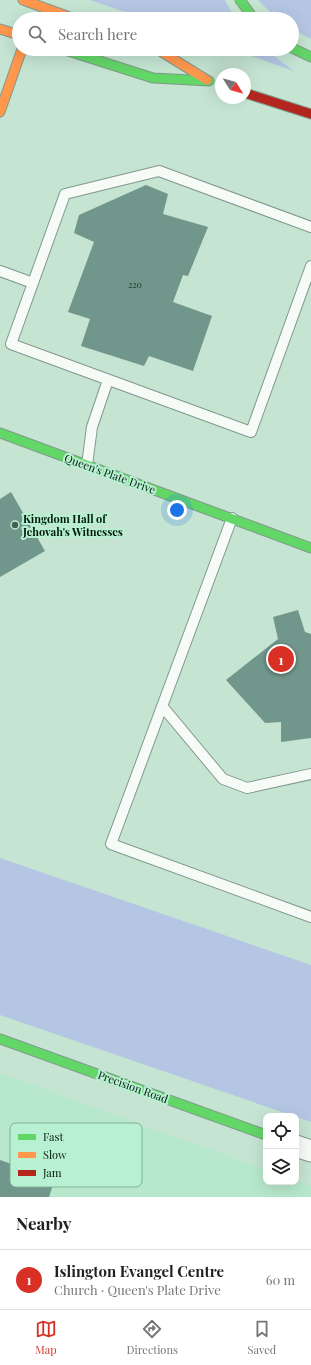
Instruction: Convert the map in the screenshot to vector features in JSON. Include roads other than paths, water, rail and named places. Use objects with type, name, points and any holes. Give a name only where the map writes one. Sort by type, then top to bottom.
[{"type":"street","points":[[23,0],[56,12]]},
{"type":"street","points":[[240,0],[249,12]]},
{"type":"street","points":[[0,29],[12,33]]},
{"type":"street","points":[[299,51],[311,57]]},
{"type":"street","points":[[0,112],[20,56]]},
{"type":"street","points":[[84,56],[153,78],[212,82],[169,56]]},
{"type":"street","points":[[251,95],[311,114]]},
{"type":"street","name":"Queen's Plate Drive","points":[[0,433],[311,548]]},
{"type":"street","name":"Precision Road","points":[[0,1039],[263,1134]]},
{"type":"street","points":[[299,1147],[311,1151]]},
{"type":"lane","points":[[311,226],[159,171],[65,194],[11,344],[251,432],[311,266]]},
{"type":"lane","points":[[0,271],[33,283]]},
{"type":"lane","points":[[87,465],[92,427],[108,380]]},
{"type":"lane","points":[[232,518],[111,844],[311,917]]},
{"type":"lane","points":[[162,706],[224,779],[247,788],[311,774]]},
{"type":"place","name":"Kingdom Hall of Jehovah's Witnesses","points":[[15,525]]},
{"type":"place","name":"Islington Evangel Centre","points":[[281,659]]}]
